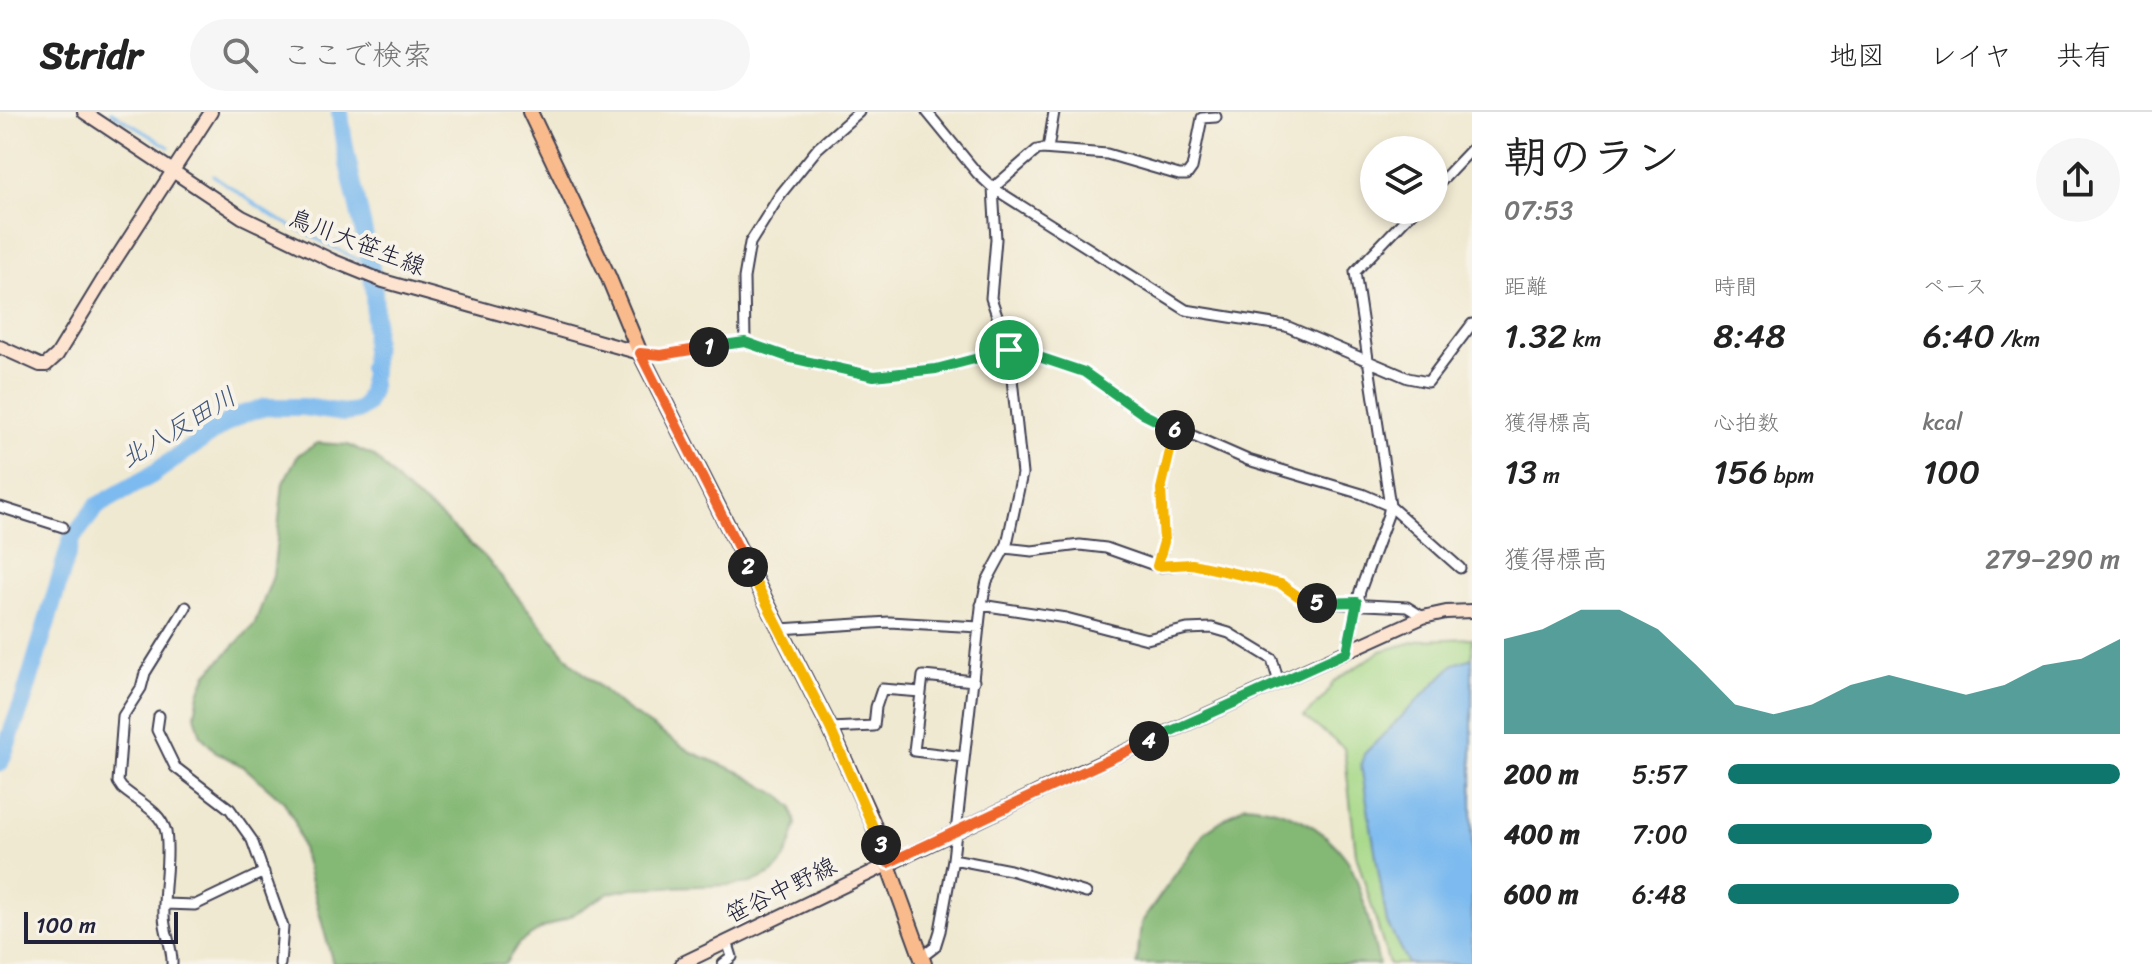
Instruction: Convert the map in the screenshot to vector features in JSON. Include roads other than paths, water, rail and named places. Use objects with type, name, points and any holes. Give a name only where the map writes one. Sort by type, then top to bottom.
[{"type":"main road","points":[[530,112],[608,276],[640,353],[830,728],[888,863],[923,960]]},
{"type":"street","name":"鳥川大笹生線","points":[[84,112],[242,217],[317,254],[383,281],[640,353]]},
{"type":"street","points":[[0,347],[40,365],[46,365],[57,355],[211,112]]},
{"type":"street","points":[[745,342],[744,265],[750,243],[780,195],[818,148],[859,112]]},
{"type":"street","points":[[927,112],[993,188],[1186,310],[1286,326],[1370,364],[1428,382],[1469,335],[1472,324]]},
{"type":"street","points":[[1048,149],[1054,112]]},
{"type":"street","points":[[993,188],[1037,150],[1048,149],[1107,154],[1187,175],[1192,168],[1202,118],[1216,117]]},
{"type":"street","points":[[1448,174],[1472,149]]},
{"type":"street","points":[[923,960],[935,947],[940,931],[953,859],[981,605],[987,581],[1005,548],[1022,474],[1009,350],[991,298],[996,239],[993,188]]},
{"type":"street","points":[[1347,652],[1357,602],[1390,506],[1355,272],[1401,224]]},
{"type":"street","points":[[640,353],[661,355],[745,342],[791,358],[874,376],[936,369],[1009,350],[1024,352],[1084,372],[1143,414],[1248,460],[1303,475],[1390,506],[1460,568]]},
{"type":"street","points":[[1157,566],[1164,542],[1161,489],[1176,429]]},
{"type":"street","points":[[0,507],[63,527]]},
{"type":"street","points":[[1005,548],[1032,551],[1080,545],[1127,554],[1157,566],[1192,564],[1281,584],[1306,602],[1357,602],[1407,607],[1423,617]]},
{"type":"street","points":[[981,605],[1066,618],[1147,639],[1187,629],[1212,628],[1229,633],[1272,659],[1279,682]]},
{"type":"street","points":[[172,964],[164,904],[168,843],[164,822],[118,782],[120,733],[127,706],[141,688],[145,673],[186,607]]},
{"type":"street","name":"笹谷中野線","points":[[681,964],[888,863],[1423,617],[1472,611]]},
{"type":"street","points":[[780,629],[889,622],[979,627]]},
{"type":"street","points":[[964,757],[914,751],[923,676],[974,681]]},
{"type":"street","points":[[830,728],[874,726],[882,689],[921,692]]},
{"type":"street","points":[[159,716],[157,730],[175,767],[230,809],[252,840],[283,927],[280,964]]},
{"type":"street","points":[[953,859],[1010,870],[1086,893]]},
{"type":"street","points":[[164,904],[195,905],[264,872]]},
{"type":"street","points":[[723,964],[732,957],[727,941]]},
{"type":"water","points":[[1472,658],[1472,964],[1408,964],[1387,923],[1361,766],[1364,754],[1454,664]]},
{"type":"waterway","points":[[111,112],[169,147]]},
{"type":"waterway","name":"北八反田川","points":[[0,763],[24,698],[72,538],[97,506],[150,476],[243,414],[266,407],[303,407],[344,413],[357,411],[365,405],[371,391],[374,289],[340,112]]},
{"type":"waterway","points":[[213,175],[274,217],[370,266]]}]
